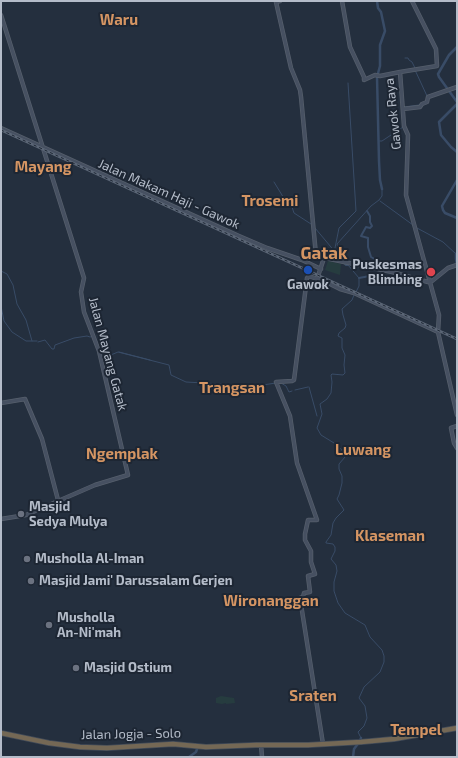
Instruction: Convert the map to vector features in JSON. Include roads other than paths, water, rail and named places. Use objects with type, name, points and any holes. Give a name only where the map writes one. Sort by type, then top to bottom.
[{"type":"highway","name":"Jalan Jogja - Solo","points":[[1,732],[54,744],[80,747],[107,748],[173,744],[209,747],[261,744],[323,744],[390,738],[457,727]]},
{"type":"street","points":[[280,1],[276,2],[292,70],[301,93],[316,254],[324,258],[380,269],[430,282],[448,268],[456,265]]},
{"type":"street","name":"Gawok Raya","points":[[342,1],[350,47],[365,78],[400,72],[404,126],[408,135],[406,192],[439,316],[438,332],[457,415]]},
{"type":"street","points":[[400,72],[437,66],[436,50],[412,1]]},
{"type":"street","name":"Jalan Mayang Gatak","points":[[1,15],[84,278],[81,293],[85,314],[100,351],[128,475],[95,485],[59,499]]},
{"type":"street","points":[[403,108],[420,106],[428,102],[428,97],[457,87]]},
{"type":"street","name":"Jalan Makam Haji - Gawok","points":[[1,128],[218,227],[321,269]]},
{"type":"street","points":[[318,278],[324,258]]},
{"type":"street","points":[[323,744],[300,598],[303,597],[304,593],[310,592],[308,576],[315,574],[311,559],[311,551],[306,540],[305,532],[308,520],[316,520],[297,463],[290,416],[276,382],[294,380],[309,276],[316,279],[318,278],[340,289],[355,293],[438,332]]},
{"type":"street","points":[[1,403],[23,398],[25,400],[43,445],[59,499],[26,515],[1,519]]},
{"type":"street","points":[[457,426],[451,428],[454,443],[457,448]]},
{"type":"street","points":[[261,744],[262,757]]},
{"type":"waterway","points":[[377,1],[385,31],[380,45],[380,66],[377,77],[379,161],[382,189]]},
{"type":"waterway","points":[[457,47],[449,55],[438,74],[457,102]]},
{"type":"waterway","points":[[405,58],[408,58],[415,68]]},
{"type":"waterway","points":[[415,70],[427,96]]},
{"type":"waterway","points":[[335,252],[339,228],[356,211],[348,83]]},
{"type":"waterway","points":[[457,104],[439,122],[441,135],[457,152]]},
{"type":"waterway","points":[[404,107],[419,105]]},
{"type":"waterway","points":[[379,141],[382,141],[403,127]]},
{"type":"waterway","points":[[457,180],[442,206],[445,213],[457,218]]},
{"type":"waterway","points":[[274,182],[285,200],[291,204],[294,213],[311,224]]},
{"type":"waterway","points":[[356,292],[359,286],[359,278],[348,265],[348,258],[345,252],[338,248],[337,244],[371,206],[379,200],[382,196],[382,189]]},
{"type":"waterway","points":[[1,193],[1,202]]},
{"type":"waterway","points":[[380,201],[413,225]]},
{"type":"waterway","points":[[359,278],[380,274],[382,272],[380,262],[371,257],[368,247],[368,238],[361,236],[366,227],[370,228],[372,226],[370,216],[367,211]]},
{"type":"waterway","points":[[315,228],[336,253]]},
{"type":"waterway","points":[[417,228],[443,242],[456,254]]},
{"type":"waterway","points":[[336,253],[346,265],[348,265]]},
{"type":"waterway","points":[[457,253],[457,265]]},
{"type":"waterway","points":[[1,271],[7,274],[13,285],[17,304],[26,320],[32,341]]},
{"type":"waterway","points":[[354,295],[352,300],[342,309],[346,325],[338,336],[342,338],[342,348],[345,355],[345,373],[343,375],[331,375],[331,393],[327,399],[320,404],[322,414],[317,428],[321,435],[334,443],[345,455],[339,464],[342,483],[337,499],[344,510],[333,523],[331,535],[326,542],[333,544],[335,547],[335,551],[331,559],[336,565],[337,571],[334,582],[334,591],[338,603],[345,613],[365,625],[370,637],[382,650],[384,656],[384,662],[380,672],[364,687],[359,698],[365,706],[367,718],[364,726],[358,732],[361,738]]},
{"type":"waterway","points":[[1,306],[4,321],[12,332],[26,341],[37,341]]},
{"type":"waterway","points":[[38,342],[45,340],[52,349],[54,349],[55,345],[74,338],[93,336]]},
{"type":"waterway","points":[[99,349],[103,350],[104,356],[106,357],[118,352],[169,365],[171,375],[186,382],[256,386],[276,383]]},
{"type":"waterway","points":[[119,352],[150,360]]},
{"type":"waterway","points":[[281,383],[286,386],[289,392],[292,391]]},
{"type":"waterway","points":[[295,390],[308,387]]},
{"type":"waterway","points":[[309,387],[317,416]]},
{"type":"waterway","points":[[353,757],[354,749],[361,738]]},
{"type":"waterway","points":[[189,757],[196,752],[198,746]]},
{"type":"railway","points":[[1,130],[457,339]]},
{"type":"place","name":"Gawok","points":[[308,270]]},
{"type":"place","name":"Puskesmas Blimbing","points":[[431,272]]},
{"type":"place","name":"Masjid Sedya Mulya","points":[[21,514]]},
{"type":"place","name":"Musholla Al-Iman","points":[[27,559]]},
{"type":"place","name":"Masjid Jami' Darussalam Gerjen","points":[[31,581]]},
{"type":"place","name":"Musholla An-Ni'mah","points":[[49,625]]},
{"type":"place","name":"Masjid Ostium","points":[[76,668]]},
{"type":"district","name":"Waru","points":[[119,20]]},
{"type":"district","name":"Mayang","points":[[43,167]]},
{"type":"district","name":"Trosemi","points":[[270,201]]},
{"type":"district","name":"Gatak","points":[[324,253]]},
{"type":"district","name":"Trangsan","points":[[232,388]]},
{"type":"district","name":"Luwang","points":[[363,450]]},
{"type":"district","name":"Ngemplak","points":[[122,454]]},
{"type":"district","name":"Klaseman","points":[[390,536]]},
{"type":"district","name":"Wironanggan","points":[[271,601]]},
{"type":"district","name":"Sraten","points":[[313,696]]},
{"type":"district","name":"Tempel","points":[[416,730]]}]
